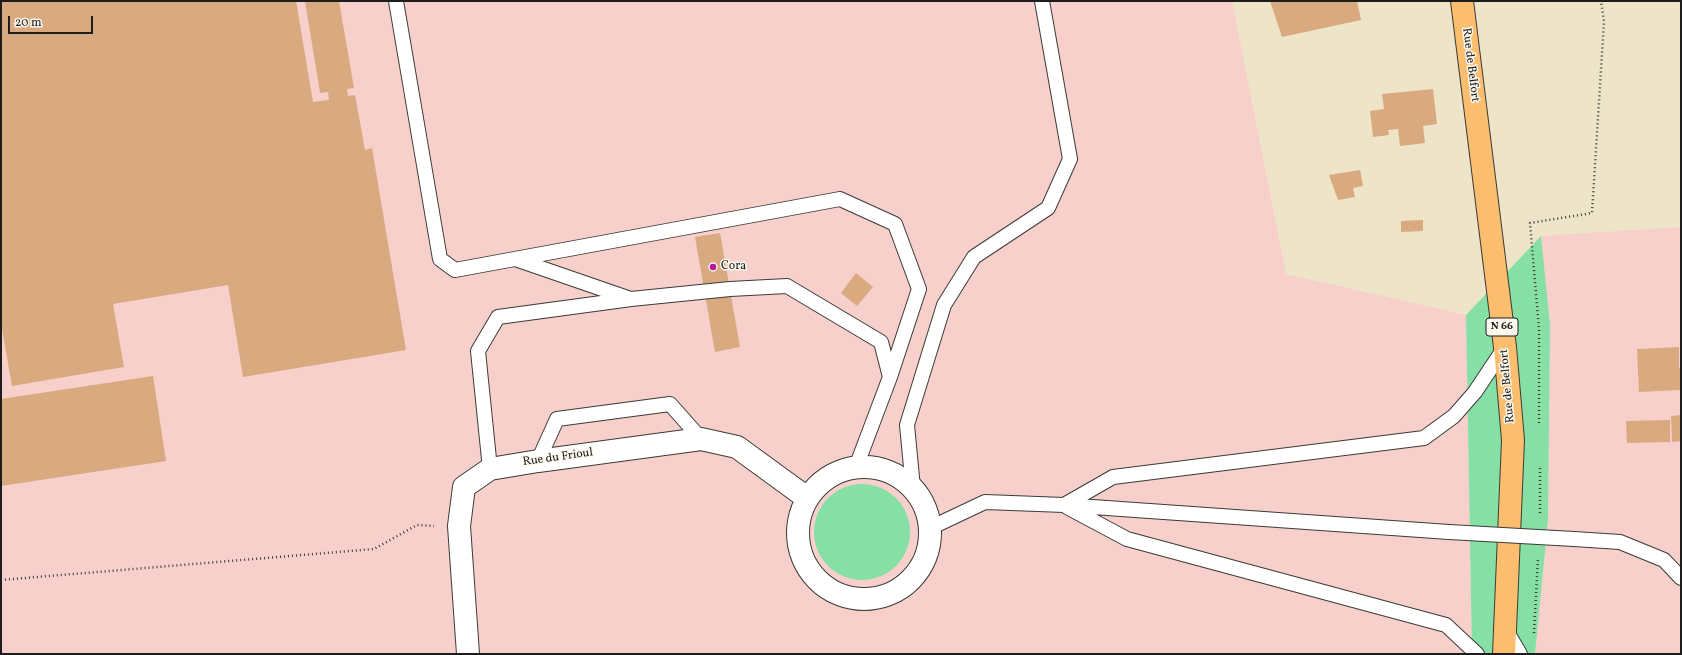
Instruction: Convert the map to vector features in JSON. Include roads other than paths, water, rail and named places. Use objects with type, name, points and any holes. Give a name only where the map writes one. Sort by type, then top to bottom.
[{"type":"main road","name":"Rue de Belfort","points":[[1462,1],[1505,347],[1513,440],[1504,654]]},
{"type":"street","name":"Rue du Frioul","points":[[468,654],[458,526],[464,487],[490,469],[538,460],[702,439],[737,447],[807,498]]},
{"type":"street","points":[[856,467],[877,467],[897,475],[913,488],[925,507],[930,528],[928,550],[919,569],[904,585],[885,595],[865,599],[845,596],[827,588],[812,574],[802,557],[798,537],[799,517],[807,498],[820,483],[837,472],[856,467]]},
{"type":"lane","points":[[396,1],[440,259],[455,270],[840,199],[895,224],[919,289],[890,376],[856,467]]},
{"type":"lane","points":[[913,488],[907,425],[944,305],[974,257],[1048,208],[1070,159],[1042,1]]},
{"type":"lane","points":[[515,259],[631,299]]},
{"type":"lane","points":[[490,469],[478,351],[498,317],[631,299],[730,288],[787,286],[881,342],[890,376]]},
{"type":"lane","points":[[1064,505],[1113,476],[1424,438],[1454,416],[1475,392],[1505,347]]},
{"type":"lane","points":[[538,460],[557,419],[670,404],[702,439]]},
{"type":"lane","points":[[930,528],[985,502],[1064,505],[1449,532],[1620,542],[1664,560],[1681,578]]},
{"type":"lane","points":[[1064,505],[1127,539],[1446,625],[1478,654]]},
{"type":"lane","points":[[1506,630],[1520,654]]},
{"type":"place","name":"Cora","points":[[713,267]]}]
